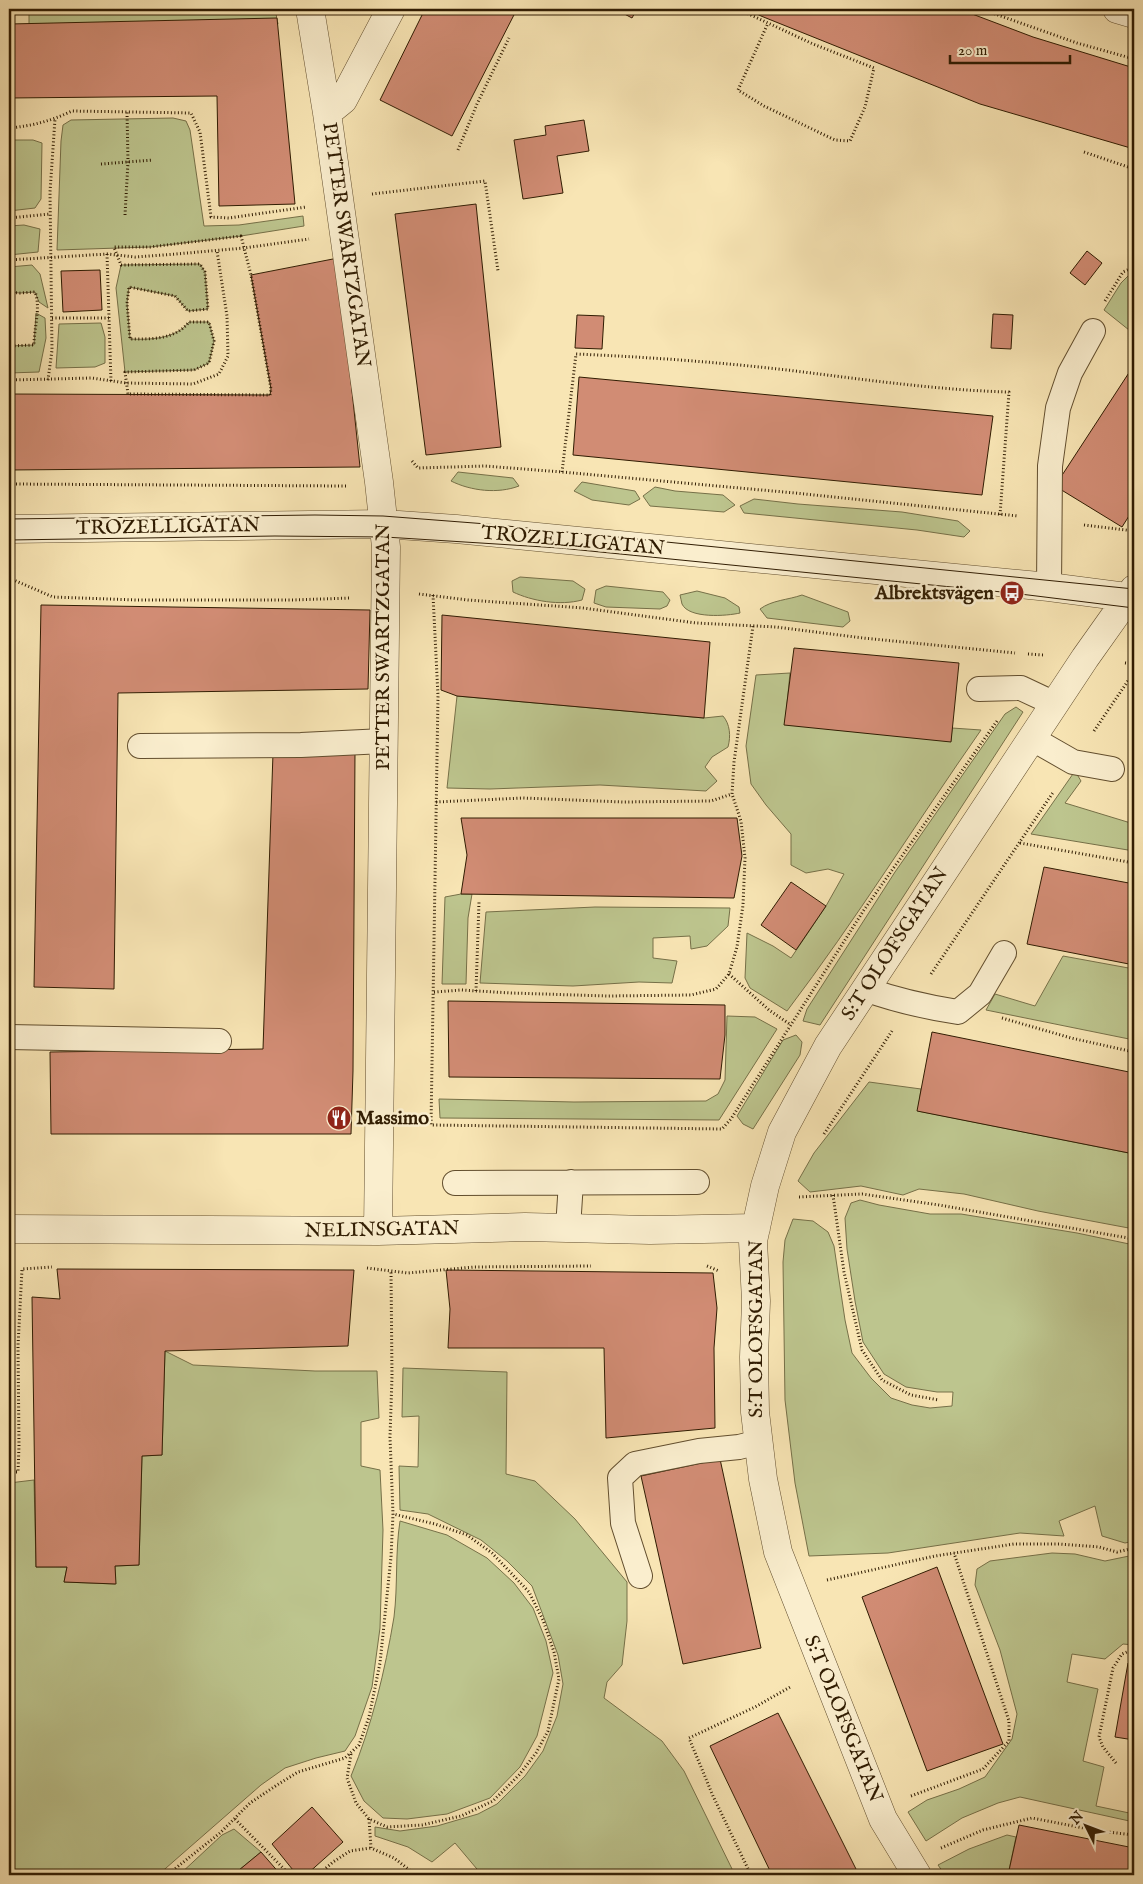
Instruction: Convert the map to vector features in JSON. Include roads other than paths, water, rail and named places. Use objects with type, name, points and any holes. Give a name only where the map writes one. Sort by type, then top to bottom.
[{"type":"street","name":"PETTER SWARTZGATAN","points":[[310,9],[327,113],[379,482],[386,547],[378,1232]]},
{"type":"street","points":[[327,113],[342,100],[391,9]]},
{"type":"street","points":[[1117,9],[1134,14]]},
{"type":"street","name":"TROZELLIGATAN","points":[[9,529],[384,524],[456,529],[1132,595]]},
{"type":"street","name":"S:T OLOFSGATAN","points":[[917,1875],[883,1819],[778,1552],[763,1479],[755,1412],[756,1301],[753,1241],[764,1186],[782,1132],[828,1046],[1031,738],[1132,595]]},
{"type":"street","name":"NELINSGATAN","points":[[9,1229],[378,1232],[525,1226],[650,1230],[756,1228]]},
{"type":"lane","points":[[1049,587],[1050,466],[1058,408],[1070,373],[1093,331]]},
{"type":"lane","points":[[979,689],[1021,688],[1055,704]]},
{"type":"lane","points":[[1031,738],[1073,762],[1112,769]]},
{"type":"lane","points":[[140,746],[301,745],[384,741]]},
{"type":"lane","points":[[865,989],[931,1008],[958,1012],[980,994],[1004,953]]},
{"type":"lane","points":[[9,1037],[219,1041]]},
{"type":"lane","points":[[455,1182],[697,1182]]},
{"type":"lane","points":[[568,1228],[571,1182]]},
{"type":"lane","points":[[640,1576],[623,1523],[620,1478],[635,1464],[759,1442]]},
{"type":"tram line","points":[[9,519],[315,515],[383,516],[487,524],[1134,589]]},
{"type":"tram line","points":[[9,540],[275,536],[385,537],[560,548],[1012,593],[1134,608]]},
{"type":"place","name":"Albrektsvägen","points":[[1012,593]]},
{"type":"place","name":"Massimo","points":[[339,1118]]}]
